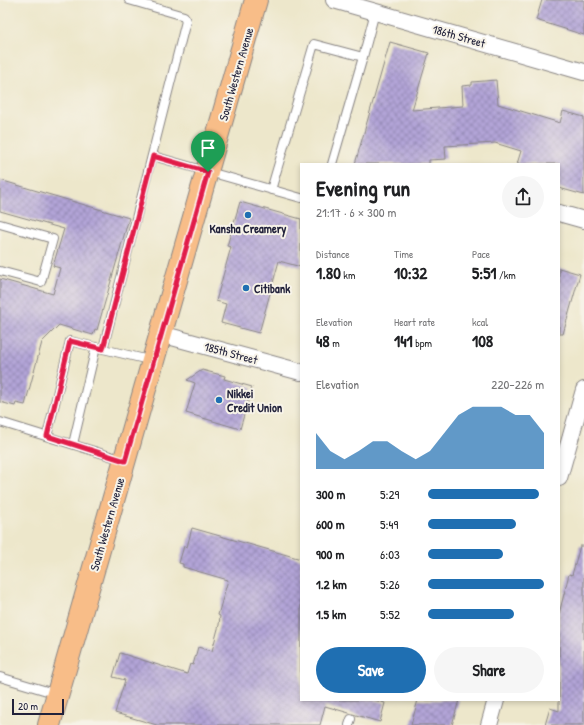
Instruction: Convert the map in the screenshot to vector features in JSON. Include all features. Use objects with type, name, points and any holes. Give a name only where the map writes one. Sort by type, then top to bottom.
[{"type":"main road","name":"South Western Avenue","points":[[51,724],[58,694],[256,0]]},
{"type":"street","name":"186th Street","points":[[334,0],[584,72]]},
{"type":"street","points":[[560,213],[584,220]]},
{"type":"street","name":"185th Street","points":[[161,334],[300,372]]},
{"type":"street","points":[[560,471],[564,445],[584,390]]},
{"type":"street","points":[[489,725],[496,701]]},
{"type":"lane","points":[[72,444],[153,156],[186,18],[184,16],[129,0]]},
{"type":"lane","points":[[332,163],[375,12]]},
{"type":"lane","points":[[271,190],[314,44],[363,57]]},
{"type":"lane","points":[[153,156],[300,198]]},
{"type":"lane","points":[[0,224],[53,239],[41,282],[0,270]]},
{"type":"lane","points":[[47,436],[70,341],[153,362]]},
{"type":"lane","points":[[0,422],[125,461]]},
{"type":"lane","points":[[0,677],[58,694]]},
{"type":"building","points":[[542,0],[584,0],[584,35],[536,20]]},
{"type":"building","points":[[390,42],[429,53],[412,110],[463,106],[462,86],[472,85],[472,82],[496,80],[498,104],[560,123],[563,111],[584,117],[584,195],[560,188],[560,163],[517,163],[521,151],[495,143],[445,146],[446,159],[429,160],[429,163],[355,163]]},
{"type":"building","points":[[0,180],[129,218],[97,330],[95,329],[93,335],[59,325],[42,342],[25,405],[16,403],[15,406],[0,402],[0,279],[53,294],[60,268],[53,266],[64,229],[0,211]]},
{"type":"building","points":[[240,202],[300,219],[300,267],[279,261],[259,333],[221,323],[226,304],[216,301],[231,247],[227,246]]},
{"type":"building","points":[[560,268],[580,274],[563,334],[560,334]]},
{"type":"building","name":"Nikkei Credit Union","points":[[202,370],[225,376],[224,379],[252,387],[240,429],[186,413],[195,383],[187,380]]},
{"type":"building","points":[[192,528],[300,559],[300,701],[378,701],[385,703],[380,722],[325,706],[320,725],[157,725],[115,713],[125,680],[113,677],[120,653],[187,674],[190,664],[193,665],[198,647],[212,651],[219,625],[220,616],[218,615],[228,580],[183,567],[183,564],[179,563],[184,546],[187,547]]},
{"type":"building","points":[[580,546],[584,546],[584,725],[545,725],[550,708],[559,711],[560,610],[569,574],[572,575]]},
{"type":"building","points":[[418,701],[459,701],[452,725],[411,725]]},
{"type":"place","name":"Kansha Creamery","points":[[248,215]]},
{"type":"place","name":"Citibank","points":[[246,288]]},
{"type":"place","name":"Nikkei Credit Union","points":[[219,400]]},
{"type":"route","points":[[153,156],[208,172],[125,461],[47,436],[70,341],[103,349],[153,156]]}]
